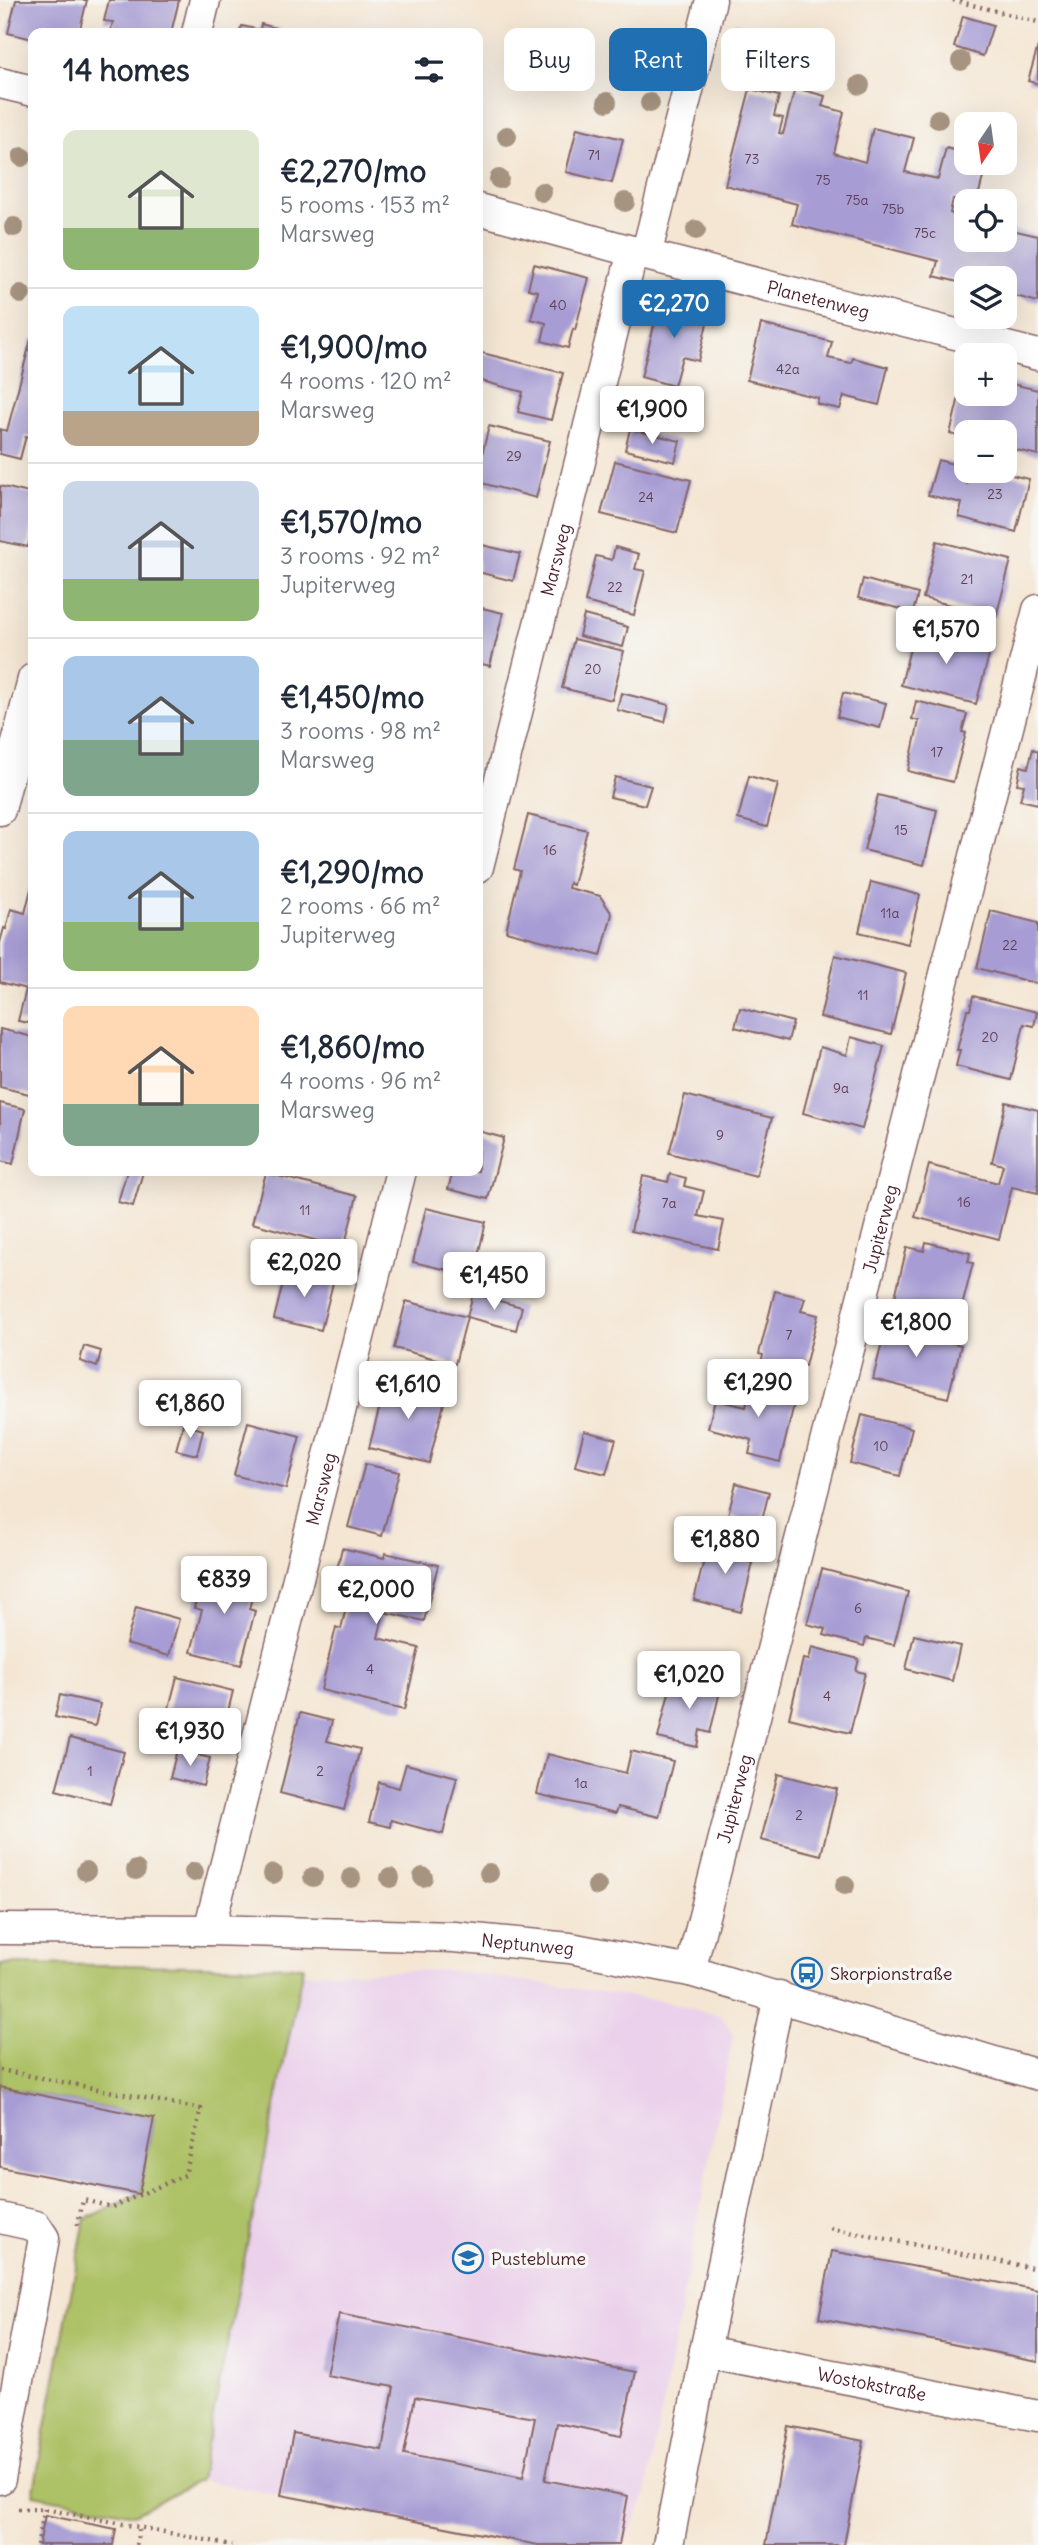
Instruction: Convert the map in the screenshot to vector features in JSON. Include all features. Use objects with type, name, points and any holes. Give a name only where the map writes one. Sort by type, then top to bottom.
[{"type":"street","points":[[198,28],[205,0]]},
{"type":"street","name":"Marsweg","points":[[483,848],[640,253],[711,0]]},
{"type":"street","points":[[0,83],[28,91]]},
{"type":"street","name":"Planetenweg","points":[[483,210],[1038,355]]},
{"type":"street","name":"Jupiterweg","points":[[690,1971],[1038,610]]},
{"type":"street","points":[[0,810],[28,698]]},
{"type":"street","name":"Marsweg","points":[[209,1930],[400,1176]]},
{"type":"street","name":"Neptunweg","points":[[0,1929],[209,1930],[454,1937],[570,1948],[690,1971],[1038,2075]]},
{"type":"street","points":[[668,2545],[705,2351],[779,1996]]},
{"type":"street","points":[[0,2218],[36,2226],[42,2232],[44,2240],[0,2479]]},
{"type":"street","name":"Wostokstraße","points":[[705,2351],[1038,2416]]},
{"type":"path","points":[[953,0],[1038,22]]},
{"type":"path","points":[[0,2070],[201,2109],[185,2175],[111,2207],[83,2200],[74,2241]]},
{"type":"path","points":[[831,2228],[1038,2269]]},
{"type":"path","points":[[12,2508],[45,2509],[232,2545]]},
{"type":"path","points":[[37,2545],[45,2509]]},
{"type":"path","points":[[136,2545],[140,2526]]},
{"type":"shaded area","name":"Pusteblume","points":[[447,1970],[663,2001],[721,2016],[733,2035],[645,2498],[623,2545],[538,2545],[200,2480],[302,1973]]},
{"type":"green space","points":[[0,1964],[303,1967],[200,2480],[134,2514],[33,2495],[85,2219],[139,2194],[154,2118],[0,2087]]},
{"type":"building","points":[[16,0],[87,0],[80,28],[28,28],[28,38],[8,33]]},
{"type":"building","points":[[109,0],[179,0],[172,28],[111,28],[113,22],[104,21]]},
{"type":"building","points":[[963,16],[993,25],[983,56],[954,47]]},
{"type":"building","points":[[1038,46],[1038,84],[1028,81]]},
{"type":"building","points":[[749,91],[779,96],[774,116],[783,118],[779,133],[783,134],[794,91],[806,91],[825,96],[822,106],[844,112],[834,153],[865,162],[873,128],[914,138],[905,172],[938,179],[946,148],[954,150],[954,175],[984,175],[980,189],[954,189],[950,213],[954,214],[954,252],[1017,252],[1017,231],[1038,236],[1038,302],[1017,296],[1017,266],[954,266],[954,281],[934,276],[938,261],[792,224],[797,204],[725,185]]},
{"type":"building","points":[[577,128],[623,139],[612,183],[566,172]]},
{"type":"building","points":[[534,264],[589,278],[568,348],[542,341],[546,323],[531,319],[538,291],[528,289]]},
{"type":"building","points":[[661,298],[710,311],[698,361],[682,357],[674,386],[641,377]]},
{"type":"building","points":[[761,324],[832,342],[828,358],[851,363],[853,358],[888,367],[879,405],[844,396],[840,409],[817,404],[818,398],[747,380]]},
{"type":"building","points":[[28,350],[28,437],[20,459],[0,454],[0,429],[7,431]]},
{"type":"building","points":[[483,353],[563,373],[551,420],[518,412],[523,392],[483,381]]},
{"type":"building","points":[[1017,385],[1038,390],[1038,455],[1017,450],[1017,420],[954,420],[954,435],[950,434],[957,406],[1017,406]]},
{"type":"building","points":[[489,426],[550,441],[536,498],[483,483],[483,451]]},
{"type":"building","points":[[630,429],[680,441],[675,462],[625,450]]},
{"type":"building","points":[[938,460],[954,464],[954,483],[1017,483],[1017,476],[1029,479],[1016,532],[959,517],[962,503],[928,495]]},
{"type":"building","points":[[615,461],[691,480],[677,533],[601,514]]},
{"type":"building","points":[[0,486],[28,493],[28,547],[0,541]]},
{"type":"building","points":[[937,541],[1011,560],[996,617],[923,598]]},
{"type":"building","points":[[483,545],[520,554],[513,581],[483,573]]},
{"type":"building","points":[[615,547],[639,554],[635,569],[645,571],[634,615],[585,602],[596,556],[612,560]]},
{"type":"building","points":[[863,579],[918,594],[913,612],[858,598]]},
{"type":"building","points":[[483,608],[503,613],[490,666],[483,664]]},
{"type":"building","points":[[584,615],[628,627],[623,647],[579,636]]},
{"type":"building","points":[[915,628],[991,648],[976,704],[901,685]]},
{"type":"building","points":[[574,639],[624,651],[612,700],[562,688]]},
{"type":"building","points":[[621,693],[669,705],[665,722],[617,710]]},
{"type":"building","points":[[843,693],[886,703],[880,728],[837,717]]},
{"type":"building","points":[[916,701],[967,714],[962,732],[966,733],[953,782],[908,771],[919,721],[912,719]]},
{"type":"building","points":[[1033,749],[1038,751],[1038,804],[1020,800],[1024,785],[1017,784],[1021,766],[1028,768]]},
{"type":"building","points":[[749,776],[778,784],[767,827],[738,819]]},
{"type":"building","points":[[615,777],[651,786],[645,805],[610,797]]},
{"type":"building","points":[[878,795],[937,810],[924,865],[864,850]]},
{"type":"building","points":[[528,815],[587,830],[573,885],[569,883],[568,888],[600,896],[612,914],[601,956],[506,931],[520,871],[514,869]]},
{"type":"building","points":[[871,882],[920,895],[908,944],[859,932]]},
{"type":"building","points":[[28,901],[28,1023],[18,1021],[26,989],[0,982],[0,943],[4,928],[6,929],[11,909],[25,913]]},
{"type":"building","points":[[991,911],[1038,923],[1038,984],[977,968]]},
{"type":"building","points":[[835,955],[906,973],[891,1034],[820,1017]]},
{"type":"building","points":[[973,996],[1037,1012],[1034,1026],[1024,1024],[1011,1080],[956,1066],[960,1050],[957,1050]]},
{"type":"building","points":[[740,1008],[793,1022],[788,1041],[735,1027]]},
{"type":"building","points":[[0,1029],[28,1036],[28,1094],[0,1087]]},
{"type":"building","points":[[851,1037],[884,1046],[862,1129],[803,1113],[820,1047],[847,1055]]},
{"type":"building","points":[[685,1095],[772,1118],[756,1176],[669,1153]]},
{"type":"building","points":[[1006,1102],[1038,1110],[1038,1193],[1012,1187],[999,1239],[915,1217],[929,1165],[998,1183],[1003,1165],[992,1162]]},
{"type":"building","points":[[0,1103],[25,1109],[13,1164],[0,1161]]},
{"type":"building","points":[[483,1132],[504,1138],[488,1199],[448,1189],[452,1176],[483,1176]]},
{"type":"building","points":[[670,1174],[686,1178],[684,1186],[704,1191],[698,1216],[724,1221],[718,1249],[631,1231],[643,1176],[668,1182]]},
{"type":"building","points":[[126,1176],[142,1176],[133,1206],[118,1202]]},
{"type":"building","points":[[265,1176],[278,1176],[357,1196],[344,1248],[252,1223]]},
{"type":"building","points":[[426,1208],[486,1222],[473,1276],[413,1262]]},
{"type":"building","points":[[926,1242],[970,1253],[968,1262],[973,1263],[958,1322],[893,1305],[907,1247],[924,1251]]},
{"type":"building","points":[[287,1267],[334,1279],[321,1330],[274,1319]]},
{"type":"building","points":[[775,1291],[805,1298],[801,1311],[818,1315],[805,1366],[802,1365],[799,1378],[760,1368],[763,1355],[759,1354]]},
{"type":"building","points":[[473,1294],[522,1307],[516,1330],[467,1317]]},
{"type":"building","points":[[406,1301],[467,1317],[455,1364],[394,1348]]},
{"type":"building","points":[[895,1314],[923,1321],[920,1334],[961,1345],[948,1398],[873,1379],[886,1326],[892,1327]]},
{"type":"building","points":[[84,1346],[101,1351],[97,1367],[80,1361]]},
{"type":"building","points":[[387,1379],[446,1395],[429,1463],[369,1448]]},
{"type":"building","points":[[752,1380],[797,1392],[780,1462],[749,1454],[752,1440],[708,1428],[715,1400],[746,1407]]},
{"type":"building","points":[[862,1415],[912,1428],[900,1476],[850,1463]]},
{"type":"building","points":[[248,1422],[300,1436],[286,1489],[234,1475]]},
{"type":"building","points":[[183,1424],[203,1430],[197,1455],[176,1450]]},
{"type":"building","points":[[584,1431],[616,1439],[606,1474],[575,1466]]},
{"type":"building","points":[[365,1464],[399,1472],[382,1536],[348,1527]]},
{"type":"building","points":[[736,1483],[769,1492],[761,1524],[728,1515]]},
{"type":"building","points":[[719,1536],[747,1543],[743,1561],[753,1563],[741,1612],[694,1600],[706,1552],[715,1554]]},
{"type":"building","points":[[342,1548],[384,1558],[385,1553],[438,1565],[424,1621],[384,1612],[378,1638],[419,1648],[404,1710],[321,1690],[336,1627],[341,1629],[347,1603],[330,1599]]},
{"type":"building","points":[[204,1568],[256,1582],[249,1609],[255,1611],[241,1665],[191,1652],[202,1610],[194,1608]]},
{"type":"building","points":[[822,1569],[908,1592],[894,1645],[866,1638],[864,1646],[824,1635],[826,1629],[807,1624]]},
{"type":"building","points":[[136,1607],[179,1619],[169,1656],[126,1644]]},
{"type":"building","points":[[914,1635],[960,1646],[952,1681],[906,1669]]},
{"type":"building","points":[[812,1647],[859,1659],[856,1671],[865,1673],[850,1733],[789,1718],[803,1659],[809,1660]]},
{"type":"building","points":[[673,1676],[721,1687],[710,1733],[700,1730],[697,1747],[658,1738]]},
{"type":"building","points":[[177,1677],[233,1691],[220,1744],[163,1731]]},
{"type":"building","points":[[60,1695],[100,1704],[95,1726],[55,1717]]},
{"type":"building","points":[[300,1713],[332,1721],[327,1741],[360,1749],[344,1810],[280,1793]]},
{"type":"building","points":[[70,1738],[124,1752],[110,1804],[56,1790]]},
{"type":"building","points":[[177,1750],[210,1758],[203,1786],[170,1778]]},
{"type":"building","points":[[631,1751],[673,1761],[659,1817],[618,1807],[616,1813],[537,1794],[547,1754],[626,1773]]},
{"type":"building","points":[[406,1764],[457,1777],[443,1834],[391,1820],[390,1827],[369,1822],[379,1782],[399,1788]]},
{"type":"building","points":[[778,1774],[837,1789],[821,1855],[761,1840]]},
{"type":"building","points":[[0,2087],[154,2118],[139,2194],[0,2167]]},
{"type":"building","points":[[832,2251],[1038,2290],[1038,2361],[819,2318]]},
{"type":"building","points":[[339,2314],[635,2372],[621,2436],[557,2423],[545,2480],[628,2496],[619,2545],[538,2545],[281,2495],[293,2433],[382,2450],[394,2387],[326,2375]],"holes":[[[415,2397],[535,2418],[523,2477],[404,2454]]]},
{"type":"building","points":[[788,2426],[864,2441],[844,2545],[766,2545]]},
{"type":"building","points":[[45,2515],[116,2529],[113,2545],[39,2545]]},
{"type":"place","name":"Skorpionstraße","points":[[807,1973]]},
{"type":"place","name":"Pusteblume","points":[[468,2258]]}]
